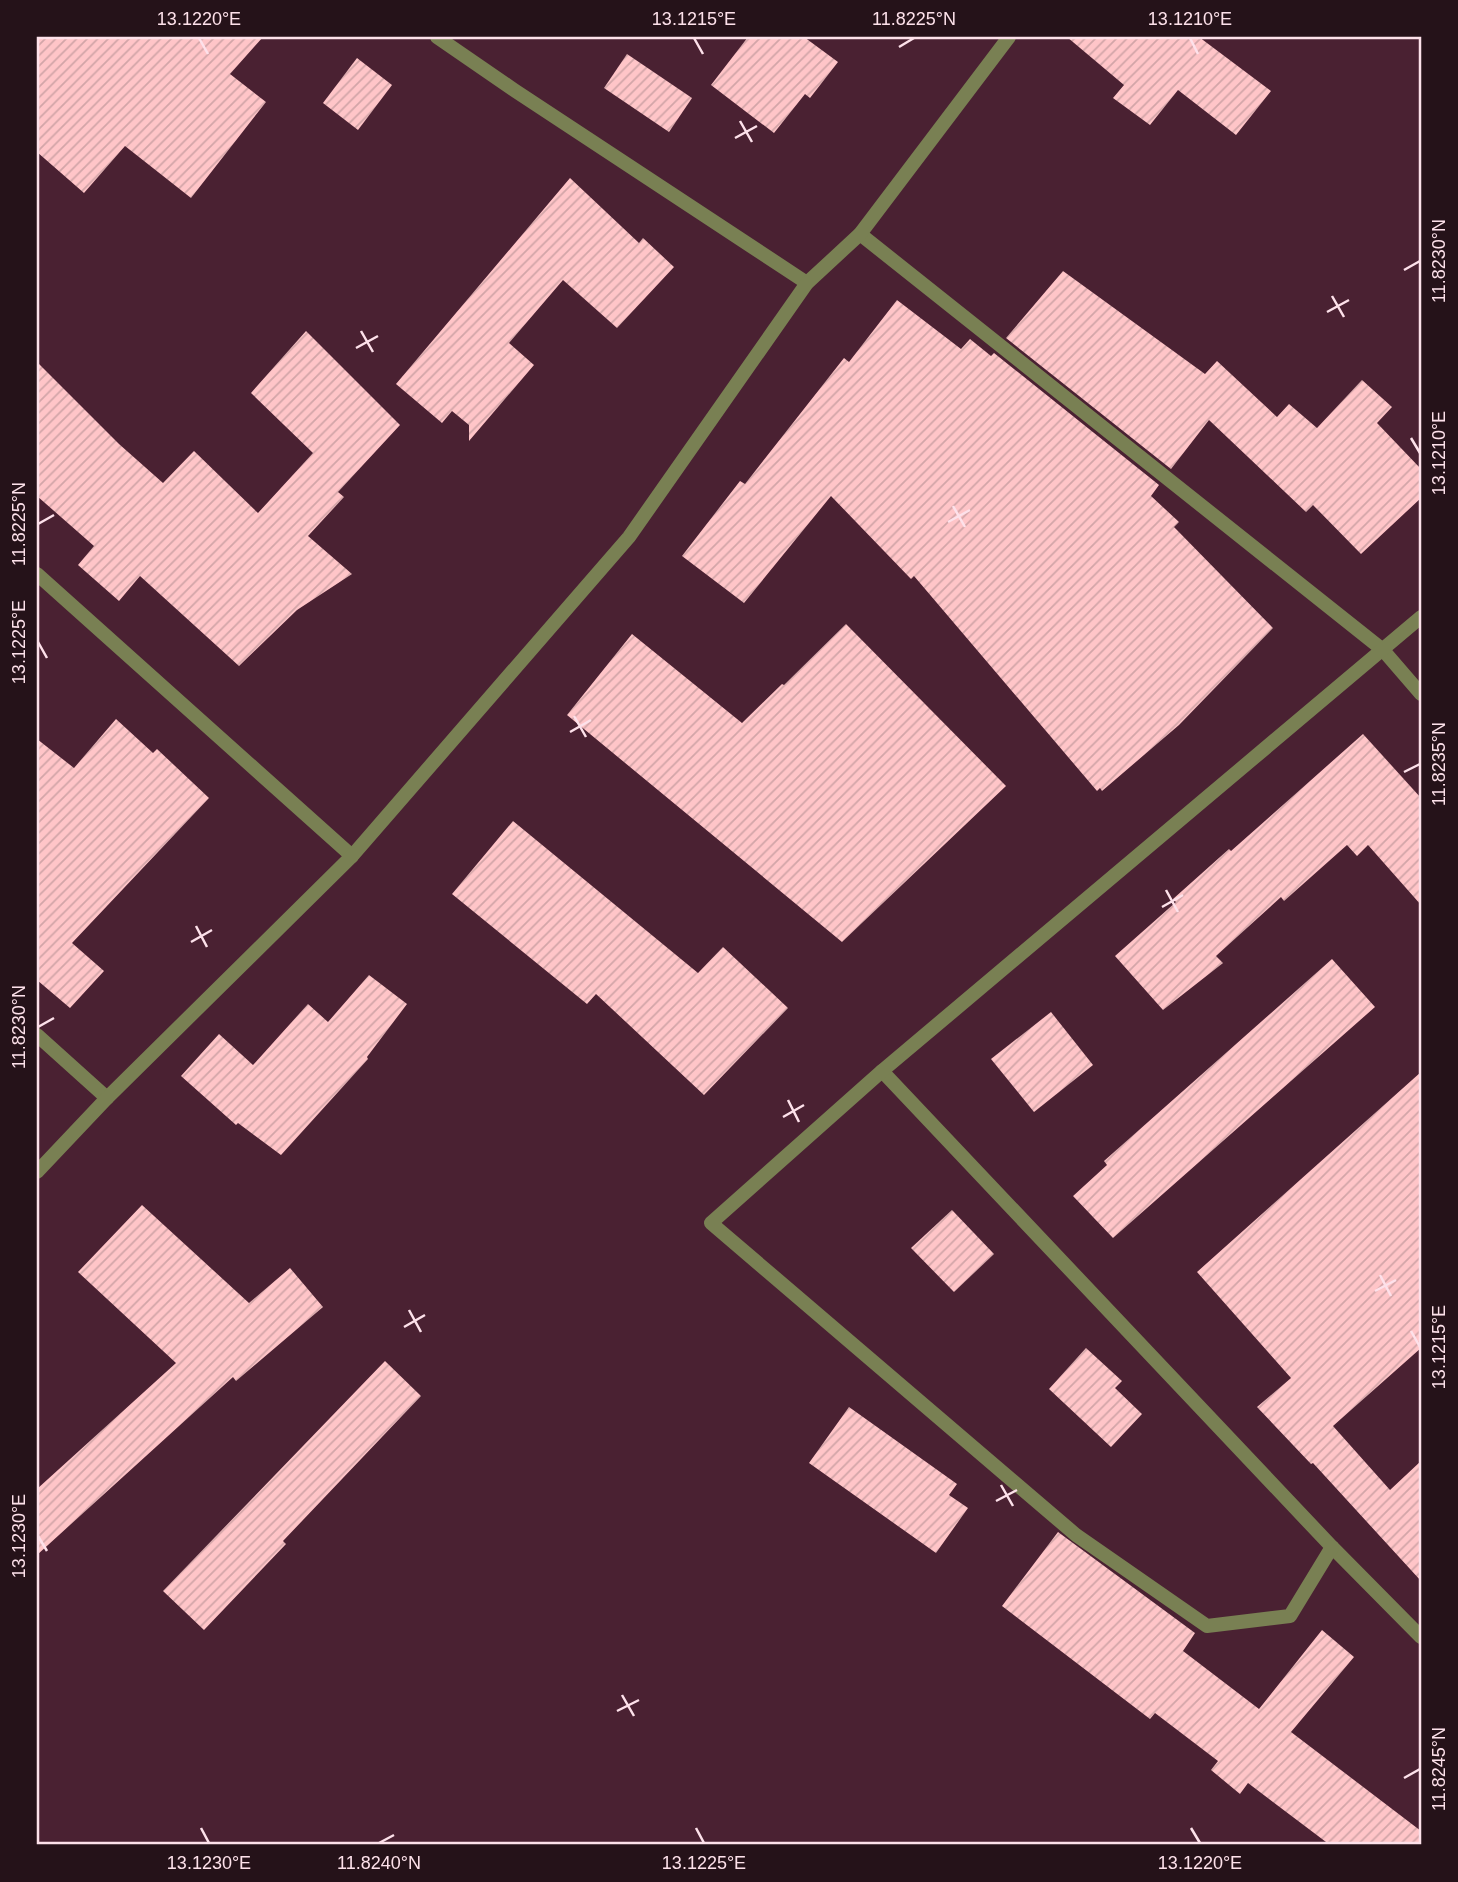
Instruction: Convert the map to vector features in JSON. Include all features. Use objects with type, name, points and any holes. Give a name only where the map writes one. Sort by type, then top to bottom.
[{"type":"street","points":[[437,37],[807,283]]},
{"type":"street","points":[[37,1172],[107,1098],[352,856],[629,537],[807,283],[860,234],[1009,37]]},
{"type":"street","points":[[860,234],[1383,650],[1421,694]]},
{"type":"street","points":[[37,574],[352,856]]},
{"type":"street","points":[[1332,1547],[1290,1616],[1207,1626],[1076,1535],[711,1223],[882,1071],[1421,617]]},
{"type":"street","points":[[37,1035],[107,1098]]},
{"type":"street","points":[[882,1071],[1332,1547],[1421,1637]]},
{"type":"building","points":[[37,37],[263,37],[230,74],[266,102],[191,198],[125,146],[84,193],[37,152]]},
{"type":"building","points":[[748,37],[804,37],[838,62],[810,98],[805,94],[774,133],[711,85]]},
{"type":"building","points":[[1067,37],[1199,37],[1271,91],[1236,135],[1178,90],[1150,125],[1113,98],[1124,85]]},
{"type":"building","points":[[627,54],[692,98],[669,132],[604,88]]},
{"type":"building","points":[[357,58],[392,85],[358,130],[323,103]]},
{"type":"building","points":[[570,178],[639,243],[643,238],[674,267],[617,328],[563,280],[509,343],[534,365],[469,441],[469,425],[452,411],[442,423],[396,384]]},
{"type":"building","points":[[1063,271],[1205,374],[1217,361],[1277,417],[1289,404],[1317,428],[1362,380],[1392,407],[1377,423],[1421,469],[1421,498],[1361,554],[1313,505],[1306,512],[1209,420],[1171,469],[1006,338]]},
{"type":"building","points":[[897,300],[961,349],[970,339],[991,356],[994,353],[1159,485],[1151,496],[1179,522],[1174,527],[1273,628],[1179,725],[1102,791],[1100,788],[1097,791],[914,576],[911,579],[831,496],[744,603],[682,556],[740,481],[745,484],[844,358],[849,362]]},
{"type":"building","points":[[306,331],[400,425],[338,492],[344,497],[308,536],[352,574],[297,610],[239,666],[140,576],[119,601],[78,565],[94,546],[37,496],[37,362],[119,444],[163,483],[194,451],[258,513],[313,453],[251,393]]},
{"type":"building","points":[[846,624],[1006,786],[842,942],[567,715],[632,634],[742,723]]},
{"type":"building","points":[[116,719],[153,753],[157,749],[209,798],[72,943],[104,971],[70,1008],[37,980],[37,739],[74,768]]},
{"type":"building","points":[[1363,734],[1421,798],[1421,905],[1368,845],[1357,856],[1347,845],[1284,901],[1281,897],[1216,956],[1223,963],[1163,1010],[1115,956],[1176,902],[1173,899]]},
{"type":"building","points":[[513,821],[698,973],[723,947],[788,1008],[704,1095],[596,994],[587,1004],[452,894]]},
{"type":"building","points":[[1332,959],[1375,1007],[1113,1238],[1073,1196],[1107,1165],[1104,1161]]},
{"type":"building","points":[[369,975],[407,1004],[368,1059],[281,1155],[238,1123],[236,1125],[181,1076],[219,1034],[253,1065],[308,1004],[328,1022]]},
{"type":"building","points":[[1051,1012],[1093,1065],[1034,1112],[991,1059]]},
{"type":"building","points":[[1421,1072],[1421,1348],[1333,1426],[1390,1490],[1421,1461],[1421,1581],[1313,1463],[1311,1464],[1257,1407],[1291,1378],[1197,1272]]},
{"type":"building","points":[[142,1205],[249,1303],[290,1268],[323,1307],[236,1381],[233,1377],[37,1555],[37,1489],[176,1363],[78,1272]]},
{"type":"building","points":[[952,1210],[994,1254],[954,1292],[911,1248]]},
{"type":"building","points":[[1086,1348],[1122,1381],[1115,1388],[1142,1414],[1111,1447],[1049,1389]]},
{"type":"building","points":[[385,1361],[421,1396],[283,1541],[286,1544],[204,1630],[163,1591]]},
{"type":"building","points":[[849,1407],[957,1484],[949,1495],[968,1508],[936,1553],[809,1463]]},
{"type":"building","points":[[1058,1532],[1195,1633],[1183,1651],[1259,1709],[1322,1630],[1354,1657],[1291,1732],[1421,1831],[1421,1845],[1330,1845],[1248,1783],[1240,1794],[1211,1770],[1218,1761],[1155,1713],[1150,1719],[1002,1606]]}]
